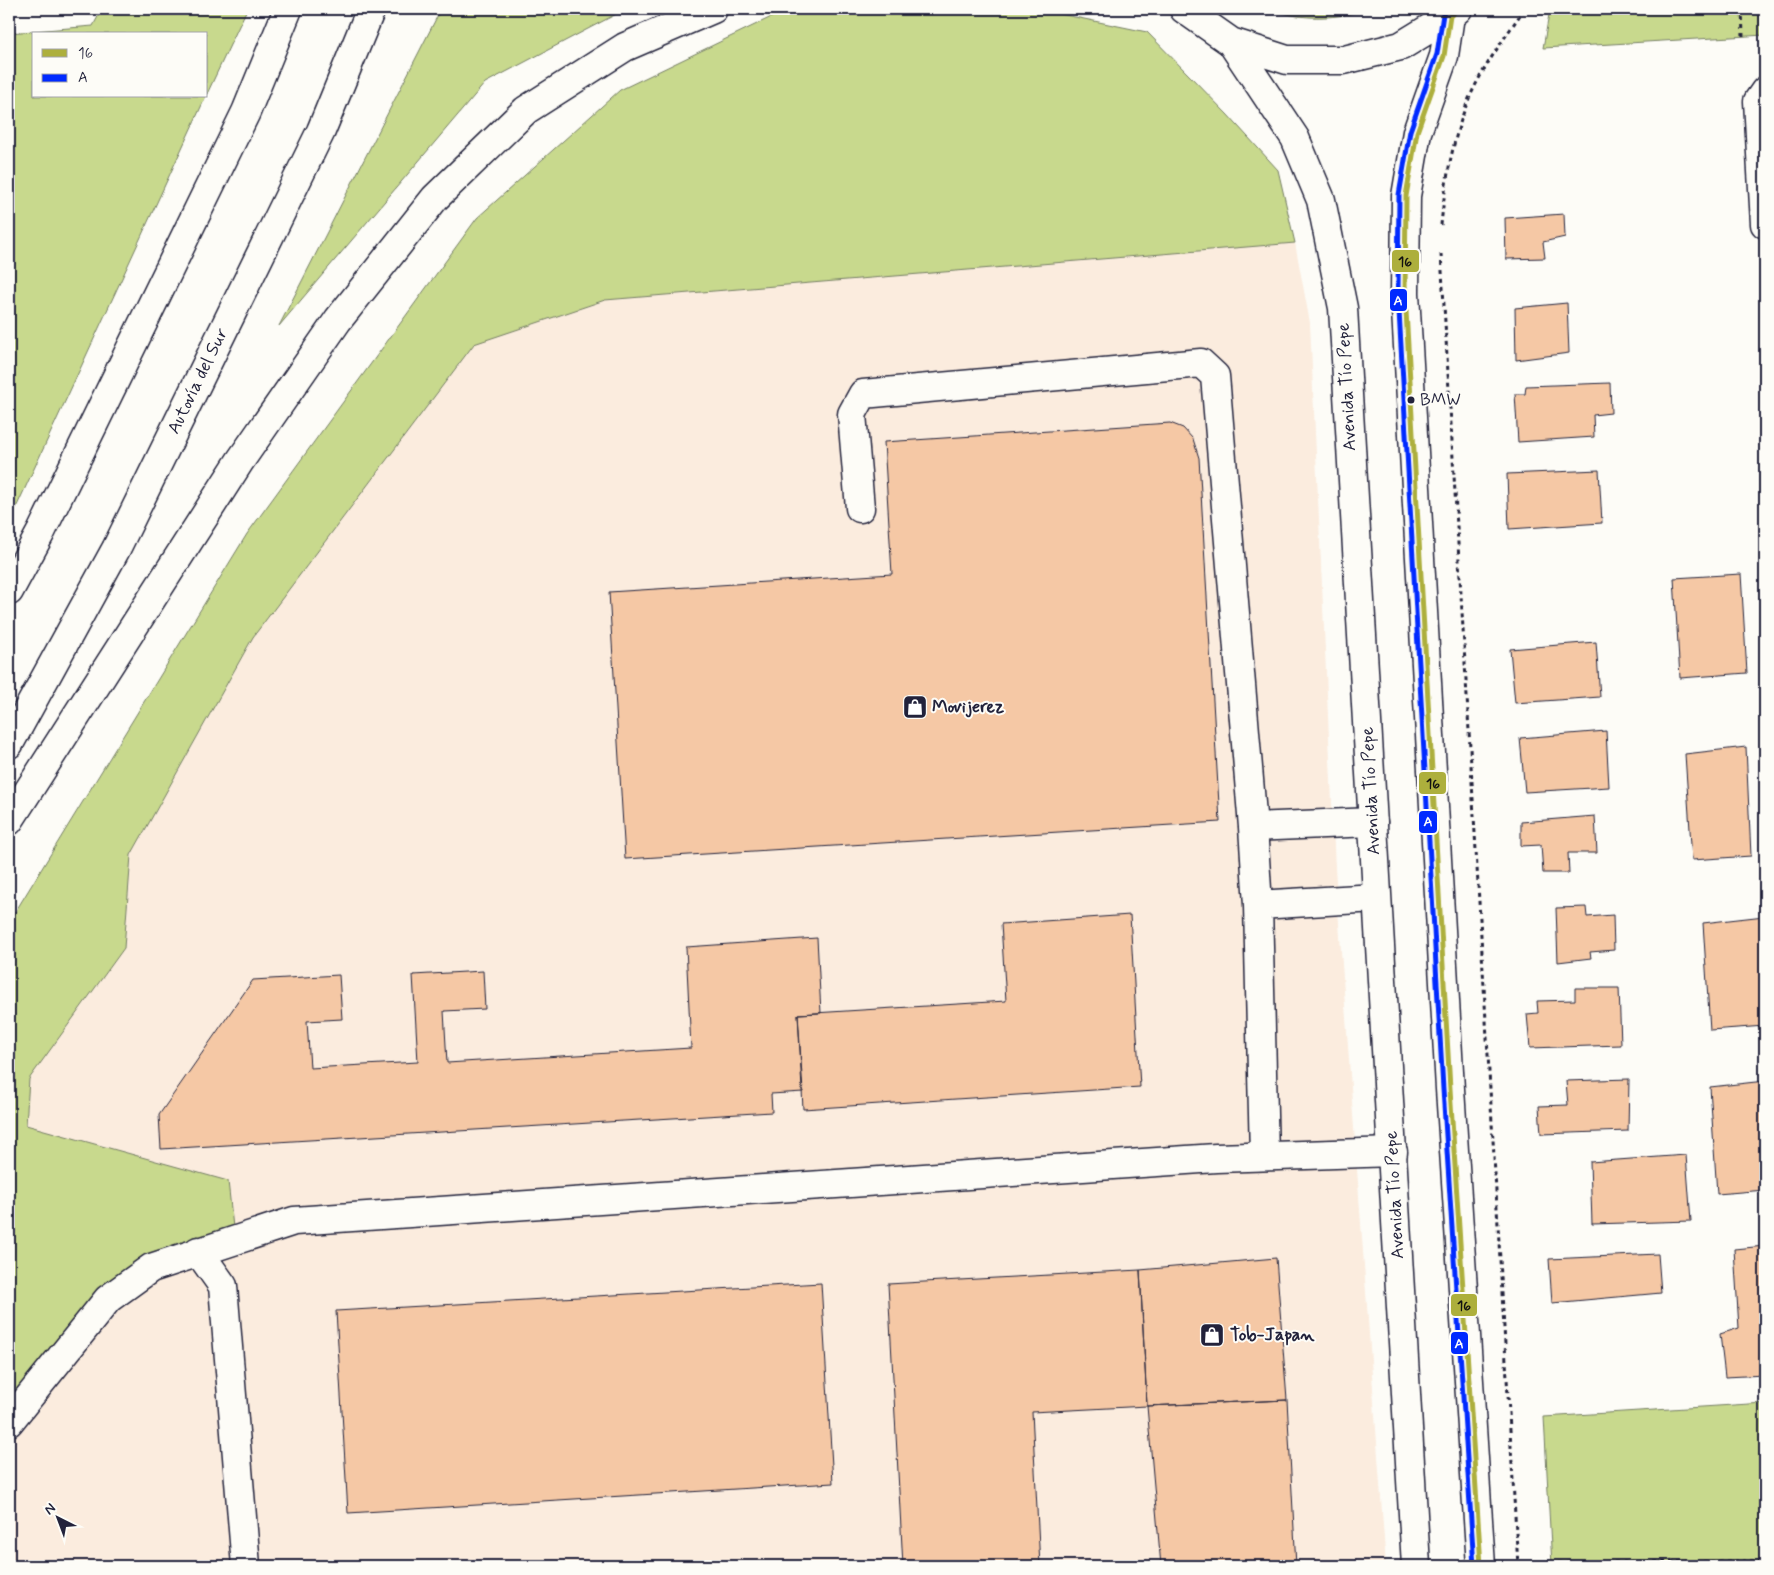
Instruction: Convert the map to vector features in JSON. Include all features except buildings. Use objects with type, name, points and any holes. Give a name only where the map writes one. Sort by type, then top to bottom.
[{"type":"main road","points":[[9,591],[41,532],[246,112],[288,9]]},
{"type":"main road","name":"Autovía del Sur","points":[[9,744],[125,531],[321,131],[371,9]]},
{"type":"main road","points":[[9,821],[240,461],[338,320],[435,198],[526,110],[625,47],[713,9]]},
{"type":"main road","points":[[1184,9],[1231,42],[1287,60],[1344,60],[1401,46],[1454,12]]},
{"type":"main road","points":[[1454,12],[1444,56],[1417,132],[1406,196],[1404,293],[1449,1080],[1481,1566]]},
{"type":"main road","name":"Avenida Tío Pepe","points":[[1231,42],[1294,138],[1321,200],[1342,308],[1416,1566]]},
{"type":"main road","points":[[1765,91],[1758,102],[1765,224]]},
{"type":"main road","points":[[860,508],[852,414],[863,394],[1201,363],[1215,376],[1258,905],[1264,1156]]},
{"type":"main road","points":[[1253,827],[1373,822]]},
{"type":"main road","points":[[1258,905],[1376,898]]},
{"type":"main road","points":[[9,1422],[108,1299],[151,1268],[294,1220],[1264,1156],[1393,1152]]},
{"type":"main road","points":[[198,1251],[223,1286],[246,1566]]},
{"type":"path","points":[[1441,228],[1446,182],[1455,142],[1468,102],[1488,62],[1524,9]]},
{"type":"path","points":[[1742,9],[1743,36]]},
{"type":"path","points":[[1440,247],[1518,1565],[1765,1561]]},
{"type":"shaded area","points":[[1295,243],[1310,323],[1335,868],[1386,1566],[9,1566],[9,1429],[40,1149],[26,1125],[29,1079],[112,948],[124,947],[131,855],[253,637],[474,344],[605,300]]},
{"type":"green space","points":[[102,9],[247,9],[208,92],[208,32],[32,32],[32,98],[205,98],[9,523],[9,33],[93,26]]},
{"type":"green space","points":[[441,9],[626,9],[485,83],[279,326]]},
{"type":"green space","points":[[1036,9],[1147,32],[1227,114],[1278,170],[1295,243],[605,300],[474,344],[253,637],[131,855],[124,948],[29,1079],[26,1125],[228,1181],[235,1246],[194,1256],[111,1303],[9,1429],[9,922],[247,534],[477,218],[620,90],[786,10]]},
{"type":"green space","points":[[1267,9],[1372,9],[1332,17],[1308,17]]},
{"type":"green space","points":[[1550,9],[1765,9],[1765,35],[1543,48]]},
{"type":"green space","points":[[1765,1403],[1765,1566],[1552,1566],[1544,1417]]},
{"type":"transit line","name":"A","points":[[1447,9],[1443,14],[1437,54],[1410,131],[1399,195],[1398,293],[1443,1089],[1474,1566]]},
{"type":"transit line","name":"16","points":[[1458,9],[1450,16],[1444,56],[1417,132],[1406,196],[1405,293],[1450,1089],[1481,1566]]},
{"type":"place","name":"BMW","points":[[1411,400]]},
{"type":"place","name":"Movijerez","points":[[915,707]]},
{"type":"place","name":"Tob-Japan","points":[[1212,1335]]}]
